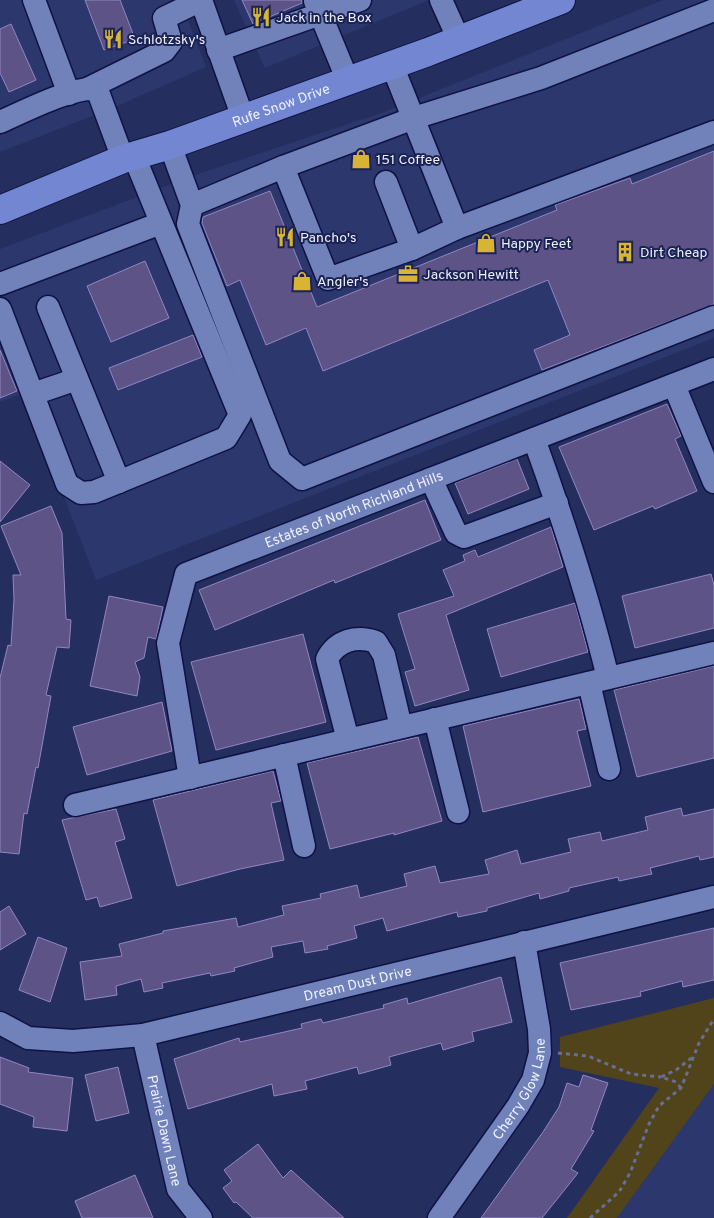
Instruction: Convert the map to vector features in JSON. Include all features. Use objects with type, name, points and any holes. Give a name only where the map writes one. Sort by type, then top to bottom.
[{"type":"main road","name":"Rufe Snow Drive","points":[[0,210],[128,157],[170,145],[392,65],[561,0]]},
{"type":"street","points":[[34,0],[79,91]]},
{"type":"street","points":[[0,122],[79,91],[164,51],[171,42],[164,18],[201,0],[243,118]]},
{"type":"street","points":[[218,50],[318,7],[360,0]]},
{"type":"street","points":[[441,0],[459,40]]},
{"type":"street","points":[[318,7],[348,80]]},
{"type":"street","points":[[192,205],[283,167],[414,118],[541,78],[714,10]]},
{"type":"street","points":[[392,65],[457,228]]},
{"type":"street","points":[[0,309],[67,484],[80,493],[94,492],[226,438],[240,414],[161,223],[97,89],[79,91]]},
{"type":"street","points":[[283,167],[328,279],[412,249],[457,228],[714,132]]},
{"type":"street","points":[[170,145],[192,205],[188,224],[280,461],[302,479],[714,317]]},
{"type":"street","points":[[386,182],[412,249]]},
{"type":"street","points":[[0,284],[161,223]]},
{"type":"street","points":[[48,307],[118,482]]},
{"type":"street","name":"Estates of North Richland Hills","points":[[190,778],[168,643],[186,574],[714,369]]},
{"type":"street","points":[[33,394],[77,379]]},
{"type":"street","points":[[674,385],[714,482]]},
{"type":"street","points":[[534,439],[587,595],[609,769]]},
{"type":"street","points":[[432,479],[456,534],[464,537],[557,503]]},
{"type":"street","points":[[348,740],[327,659],[332,650],[346,641],[362,637],[376,642],[384,656],[401,727]]},
{"type":"street","points":[[75,805],[714,653]]},
{"type":"street","points":[[435,719],[458,812]]},
{"type":"street","points":[[284,755],[304,846]]},
{"type":"street","name":"Dream Dust Drive","points":[[0,1023],[28,1038],[73,1041],[143,1035],[714,896]]},
{"type":"street","name":"Cherry Glow Lane","points":[[439,1218],[518,1106],[533,1080],[540,1053],[540,1030],[524,942]]},
{"type":"street","name":"Prairie Dawn Lane","points":[[143,1035],[178,1189],[201,1218]]},
{"type":"path","points":[[590,1218],[619,1192],[630,1173],[649,1124],[659,1106],[681,1088],[699,1043],[714,1019]]},
{"type":"path","points":[[555,1053],[588,1056],[618,1070],[661,1077],[676,1082],[681,1088]]},
{"type":"path","points":[[661,1077],[676,1070],[695,1055]]},
{"type":"shaded area","points":[[0,0],[180,0],[206,67],[115,107],[0,152]]},
{"type":"shaded area","points":[[234,0],[429,0],[265,68]]},
{"type":"shaded area","points":[[663,0],[714,0],[714,338],[96,580],[24,393],[0,402],[0,249],[198,174],[384,112]]},
{"type":"shaded area","points":[[714,998],[714,1084],[617,1218],[567,1218],[659,1088],[560,1067],[560,1037]]},
{"type":"shaded area","points":[[714,1084],[714,1218],[617,1218]]},
{"type":"building","points":[[85,0],[120,0],[135,39],[104,50]]},
{"type":"building","name":"Jack in the Box","points":[[242,0],[302,0],[302,3],[253,24]]},
{"type":"building","points":[[11,24],[36,80],[9,92],[0,73],[0,29]]},
{"type":"building","points":[[714,151],[714,304],[542,370],[534,350],[570,335],[548,280],[323,371],[306,328],[266,345],[240,280],[227,286],[202,223],[203,217],[270,191],[317,307],[557,210],[555,205],[630,178],[632,184]]},
{"type":"building","points":[[145,261],[169,318],[111,342],[87,286]]},
{"type":"building","points":[[193,335],[202,357],[118,390],[109,368]]},
{"type":"building","points":[[0,350],[17,391],[0,398]]},
{"type":"building","points":[[667,404],[681,436],[675,439],[697,491],[655,509],[653,506],[594,530],[559,447]]},
{"type":"building","points":[[517,459],[529,489],[468,514],[455,483]]},
{"type":"building","points":[[0,461],[30,485],[0,522]]},
{"type":"building","points":[[425,500],[441,540],[335,583],[334,580],[215,630],[199,590]]},
{"type":"building","points":[[51,506],[62,533],[66,619],[71,620],[69,648],[57,647],[46,695],[51,696],[38,768],[36,767],[27,814],[24,813],[19,854],[0,852],[0,678],[8,645],[11,646],[14,599],[13,575],[21,575],[1,526]]},
{"type":"building","points":[[551,527],[563,567],[446,615],[469,690],[415,706],[405,672],[415,669],[398,614],[454,596],[443,570],[465,561],[463,555],[475,550],[478,557]]},
{"type":"building","points":[[711,574],[714,585],[714,628],[635,648],[622,596]]},
{"type":"building","points":[[109,596],[163,607],[156,639],[148,637],[144,658],[135,662],[140,677],[137,696],[90,686]]},
{"type":"building","points":[[575,603],[588,652],[501,677],[487,629]]},
{"type":"building","points":[[303,634],[326,722],[216,750],[191,662]]},
{"type":"building","points":[[714,666],[714,758],[637,777],[614,690]]},
{"type":"building","points":[[579,699],[586,729],[577,731],[591,786],[483,812],[463,726]]},
{"type":"building","points":[[162,702],[172,751],[87,775],[73,727]]},
{"type":"building","points":[[418,737],[442,821],[394,835],[394,833],[330,849],[307,763]]},
{"type":"building","points":[[273,771],[281,801],[271,803],[284,860],[240,869],[177,886],[153,800]]},
{"type":"building","points":[[681,808],[683,816],[714,809],[714,857],[700,860],[699,856],[650,868],[652,874],[619,881],[618,877],[569,888],[569,891],[540,899],[539,893],[487,908],[487,911],[458,917],[457,912],[387,931],[383,918],[354,926],[357,938],[327,946],[328,949],[305,953],[303,941],[271,947],[273,957],[234,968],[235,971],[211,976],[210,973],[162,983],[163,988],[144,992],[141,979],[116,986],[117,995],[85,1000],[80,962],[122,956],[119,944],[163,933],[163,931],[236,918],[238,927],[284,915],[282,906],[321,898],[320,894],[357,885],[360,898],[407,886],[404,874],[435,866],[440,883],[489,874],[485,860],[517,850],[521,864],[571,852],[568,839],[600,832],[602,841],[648,830],[645,817]]},
{"type":"building","points":[[116,809],[125,839],[115,842],[132,898],[100,907],[97,897],[86,900],[62,820]]},
{"type":"building","points":[[9,906],[26,934],[0,950],[0,912]]},
{"type":"building","points":[[714,928],[714,980],[683,987],[682,981],[640,992],[641,996],[571,1010],[560,963]]},
{"type":"building","points":[[38,937],[67,948],[50,1002],[19,990]]},
{"type":"building","points":[[501,977],[512,1022],[472,1032],[474,1041],[443,1050],[441,1043],[389,1057],[391,1065],[359,1074],[357,1067],[305,1081],[307,1089],[274,1096],[272,1084],[188,1109],[174,1059],[239,1038],[240,1042],[302,1028],[301,1024],[321,1019],[323,1023],[384,1008],[383,1005],[407,998],[408,1004]]},
{"type":"building","points":[[0,1057],[29,1068],[28,1072],[73,1078],[67,1131],[33,1127],[34,1117],[0,1104]]},
{"type":"building","points":[[118,1067],[129,1113],[96,1121],[85,1075]]},
{"type":"building","points":[[583,1075],[608,1083],[591,1130],[594,1131],[571,1169],[578,1173],[542,1218],[481,1218],[559,1107],[567,1083],[579,1087]]},
{"type":"building","points":[[258,1144],[283,1178],[291,1170],[344,1218],[253,1218],[236,1202],[234,1203],[223,1188],[232,1181],[224,1170]]},
{"type":"building","points":[[135,1175],[153,1218],[82,1218],[75,1201]]},
{"type":"place","name":"Jack in the Box","points":[[261,17]]},
{"type":"place","name":"Schlotzsky's","points":[[113,39]]},
{"type":"place","name":"151 Coffee","points":[[361,159]]},
{"type":"place","name":"Pancho's","points":[[285,237]]},
{"type":"place","name":"Happy Feet","points":[[486,243]]},
{"type":"place","name":"Dirt Cheap","points":[[625,252]]},
{"type":"place","name":"Jackson Hewitt","points":[[408,274]]},
{"type":"place","name":"Angler's","points":[[302,281]]}]
